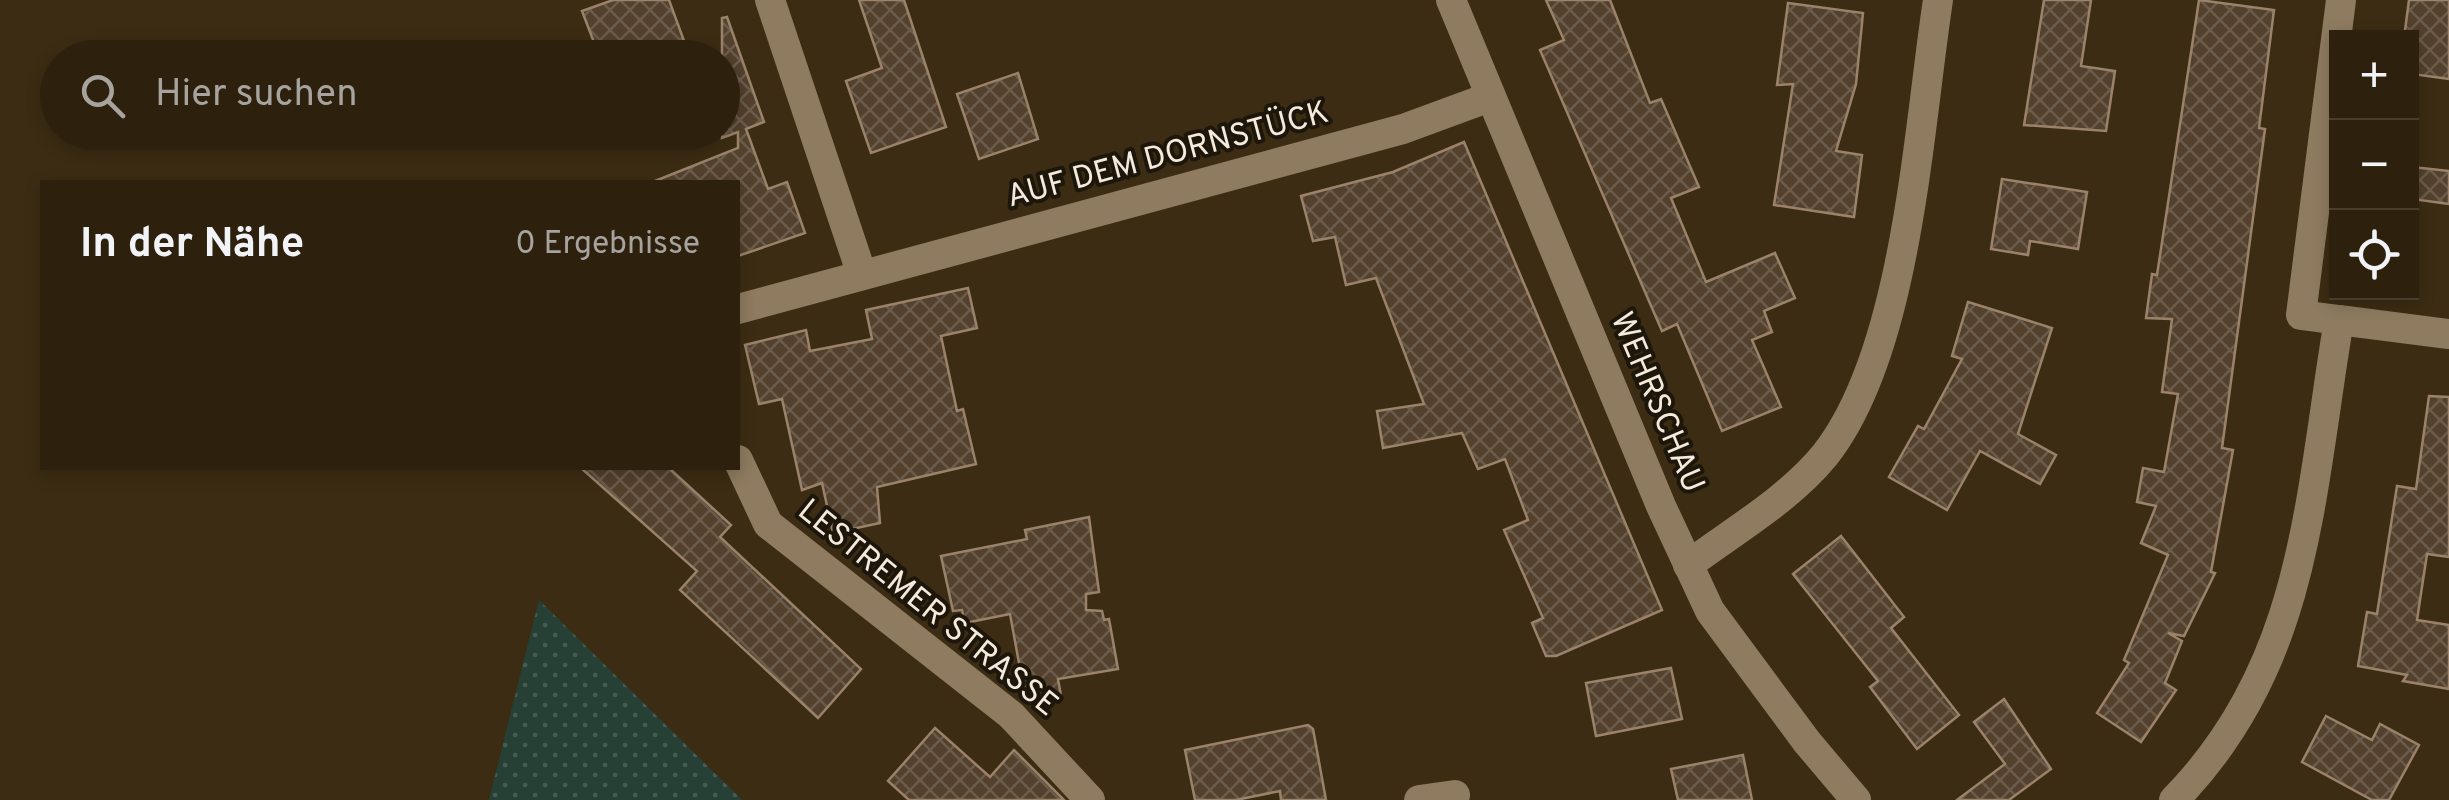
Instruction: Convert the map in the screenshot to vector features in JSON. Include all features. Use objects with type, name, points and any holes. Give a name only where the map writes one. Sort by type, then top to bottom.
[{"type":"street","points":[[770,0],[862,275]]},
{"type":"street","name":"WEHRSCHAU","points":[[1450,0],[1710,611],[1807,742],[1856,800]]},
{"type":"street","points":[[1688,565],[1779,498],[1823,457],[1849,420],[1867,380],[1897,276],[1938,0]]},
{"type":"street","points":[[2340,0],[2302,315],[2449,334]]},
{"type":"street","name":"AUF DEM DORNSTÜCK","points":[[740,308],[1384,134],[1490,97]]},
{"type":"street","points":[[2174,800],[2231,734],[2274,653],[2294,592],[2339,320]]},
{"type":"street","name":"LESTREMER STRASSE","points":[[740,464],[768,524],[1012,715],[1090,800]]},
{"type":"street","points":[[1418,800],[1455,795]]},
{"type":"green space","points":[[539,600],[742,800],[489,800]]},
{"type":"building","points":[[613,0],[669,0],[684,40],[593,40],[582,11]]},
{"type":"building","points":[[859,0],[904,0],[946,127],[871,153],[846,81],[882,68]]},
{"type":"building","points":[[1546,0],[1610,0],[1650,103],[1661,99],[1699,187],[1671,198],[1706,282],[1775,253],[1795,298],[1764,311],[1772,332],[1752,340],[1781,407],[1722,431],[1677,324],[1662,331],[1540,50],[1564,40]]},
{"type":"building","points":[[2044,0],[2091,0],[2081,66],[2115,71],[2106,131],[2024,125]]},
{"type":"building","points":[[2199,0],[2274,10],[2259,128],[2265,129],[2222,448],[2233,450],[2211,572],[2215,573],[2184,636],[2168,633],[2182,641],[2165,683],[2176,690],[2141,742],[2097,713],[2129,663],[2124,660],[2168,555],[2141,543],[2156,506],[2137,502],[2143,468],[2164,472],[2178,394],[2162,392],[2172,319],[2146,318],[2152,274],[2157,275]]},
{"type":"building","points":[[2409,0],[2449,0],[2449,79],[2419,75],[2419,30],[2405,30]]},
{"type":"building","points":[[1788,3],[1863,13],[1856,84],[1836,151],[1862,155],[1854,217],[1774,205],[1793,84],[1777,85]]},
{"type":"building","points":[[727,17],[735,40],[722,40],[722,18]]},
{"type":"building","points":[[740,54],[764,122],[746,129],[768,189],[787,182],[805,233],[740,255],[740,180],[658,180],[740,150]]},
{"type":"building","points":[[1018,73],[1038,139],[979,159],[957,94]]},
{"type":"building","points":[[1464,142],[1662,610],[1556,656],[1546,656],[1532,623],[1543,618],[1504,530],[1528,520],[1505,459],[1478,469],[1462,433],[1383,448],[1377,411],[1424,404],[1376,278],[1346,285],[1335,237],[1313,241],[1301,196],[1393,172]]},
{"type":"building","points":[[2419,168],[2449,171],[2449,204],[2419,200]]},
{"type":"building","points":[[2002,179],[2087,192],[2078,249],[2030,241],[2028,255],[1991,249]]},
{"type":"building","points":[[968,288],[977,328],[941,336],[957,411],[963,409],[976,464],[877,487],[880,523],[833,533],[822,483],[802,490],[782,399],[759,404],[745,345],[806,330],[810,351],[872,339],[866,310]]},
{"type":"building","points":[[1968,302],[2052,328],[2018,434],[2056,455],[2040,484],[1980,451],[1947,510],[1889,477],[1918,426],[1924,429],[1962,359],[1952,356]]},
{"type":"building","points":[[2429,396],[2449,397],[2449,557],[2427,554],[2417,620],[2449,625],[2449,689],[2403,681],[2407,675],[2358,666],[2367,612],[2377,614],[2397,486],[2416,489]]},
{"type":"building","points":[[583,470],[671,470],[731,525],[720,537],[861,669],[818,718],[680,590],[697,571]]},
{"type":"building","points":[[1089,517],[1099,592],[1086,594],[1086,610],[1102,611],[1104,620],[1109,619],[1118,669],[1058,679],[1061,696],[1026,701],[1010,614],[965,623],[962,610],[953,611],[941,556],[1027,539],[1025,530]]},
{"type":"building","points":[[1841,536],[1904,617],[1891,628],[1959,715],[1917,749],[1870,687],[1878,681],[1793,574]]},
{"type":"building","points":[[1671,668],[1682,719],[1596,736],[1586,683]]},
{"type":"building","points":[[2004,699],[2051,769],[2009,800],[1957,800],[2005,764],[1974,722]]},
{"type":"building","points":[[2326,716],[2372,740],[2380,724],[2419,745],[2389,800],[2372,800],[2302,762]]},
{"type":"building","points":[[1308,725],[1313,729],[1326,800],[1281,800],[1280,791],[1236,800],[1195,800],[1185,750]]},
{"type":"building","points":[[935,728],[990,777],[1014,750],[1064,800],[909,800],[888,781]]},
{"type":"building","points":[[1743,755],[1752,800],[1678,800],[1671,769]]}]
